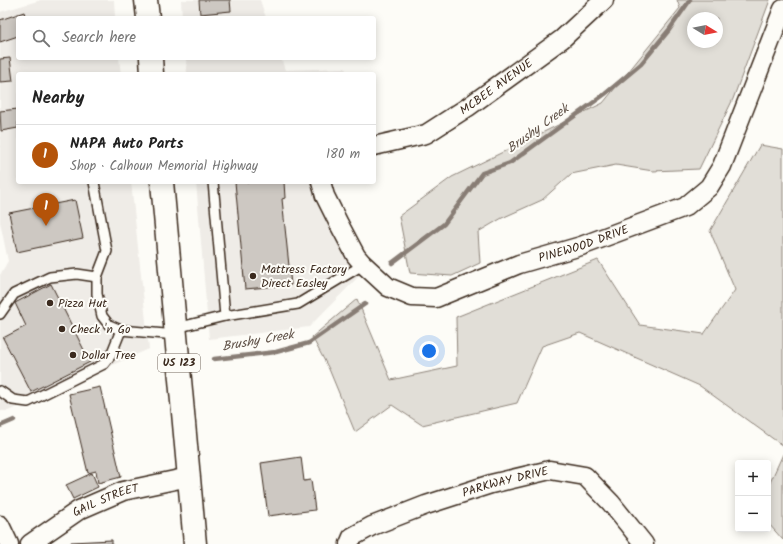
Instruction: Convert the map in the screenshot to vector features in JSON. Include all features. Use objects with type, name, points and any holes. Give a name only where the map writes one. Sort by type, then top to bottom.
[{"type":"highway","points":[[146,0],[148,16]]},
{"type":"highway","points":[[151,60],[152,72]]},
{"type":"highway","name":"US 123","points":[[162,184],[195,544]]},
{"type":"street","name":"MCBEE AVENUE","points":[[376,146],[426,134],[468,107],[562,39],[604,0]]},
{"type":"street","name":"PINEWOOD DRIVE","points":[[322,184],[325,196],[356,256],[388,287],[412,297],[436,298],[519,264],[581,246],[685,207],[709,187],[722,166],[783,9]]},
{"type":"street","name":"PARKWAY DRIVE","points":[[349,544],[352,537],[372,526],[426,505],[491,484],[550,470],[585,476],[611,503],[644,544]]},
{"type":"street","name":"GAIL STREET","points":[[30,544],[79,510],[123,491],[189,477]]},
{"type":"street","points":[[0,525],[9,544]]},
{"type":"lane","points":[[94,184],[107,251],[97,277],[97,294],[102,316],[110,325],[121,330],[176,331],[224,316],[298,304],[356,269],[362,263]]},
{"type":"lane","points":[[213,184],[224,316]]},
{"type":"lane","points":[[0,314],[14,294],[50,277],[77,274],[97,277]]},
{"type":"lane","points":[[0,391],[13,400],[28,402],[97,368],[104,364],[111,355],[121,330]]},
{"type":"shaded area","points":[[41,0],[114,0],[115,16],[16,16],[16,60],[119,60],[121,72],[16,72],[16,184],[131,184],[149,349],[8,411],[0,411],[0,275],[8,261],[0,222],[0,12]]},
{"type":"shaded area","points":[[181,0],[260,0],[265,16],[182,16]]},
{"type":"shaded area","points":[[677,0],[770,0],[733,99],[699,169],[653,171],[616,165],[571,174],[542,200],[502,218],[478,232],[480,263],[452,276],[410,273],[399,216],[452,177],[603,103],[680,8]]},
{"type":"shaded area","points":[[186,60],[282,60],[285,70],[345,68],[346,72],[187,72]]},
{"type":"shaded area","points":[[760,145],[783,149],[783,446],[700,386],[580,333],[542,346],[517,403],[422,425],[392,405],[355,432],[329,369],[312,337],[357,299],[391,380],[457,366],[456,317],[598,260],[640,325],[704,334],[735,290],[710,231]]},
{"type":"shaded area","points":[[196,184],[314,184],[360,275],[309,327],[209,339]]},
{"type":"shaded area","points":[[783,454],[783,540],[771,526],[771,480]]},
{"type":"building","points":[[199,0],[230,0],[231,11],[200,14]]},
{"type":"building","points":[[24,12],[25,16],[16,16],[16,37],[0,42],[0,20]]},
{"type":"building","points":[[10,58],[13,81],[0,82],[0,59]]},
{"type":"building","points":[[16,109],[16,128],[1,131],[0,111]]},
{"type":"building","points":[[235,184],[284,184],[285,198],[282,199],[291,285],[245,289]]},
{"type":"building","points":[[75,200],[83,238],[17,252],[9,213]]},
{"type":"building","points":[[51,284],[90,362],[31,392],[3,338],[26,326],[15,303]]},
{"type":"building","points":[[100,387],[121,477],[98,483],[96,471],[88,473],[69,394]]},
{"type":"building","points":[[301,457],[304,481],[311,480],[315,510],[268,516],[261,463]]},
{"type":"building","points":[[92,473],[98,487],[73,499],[66,485]]},
{"type":"building","points":[[112,540],[112,544],[71,544],[71,542]]},
{"type":"waterway","name":"Brushy Creek","points":[[392,263],[444,224],[482,173],[510,163],[605,94],[641,64],[669,30],[690,0]]},
{"type":"waterway","name":"Brushy Creek","points":[[214,359],[276,352],[309,343],[365,304]]},
{"type":"waterway","name":"Brushy Creek","points":[[0,426],[14,420]]},
{"type":"place","name":"NAPA Auto Parts","points":[[46,226]]},
{"type":"place","name":"Mattress Factory Direct Easley","points":[[253,276]]},
{"type":"place","name":"Pizza Hut","points":[[50,303]]},
{"type":"place","name":"Check 'n Go","points":[[62,329]]},
{"type":"place","name":"Dollar Tree","points":[[73,355]]}]
